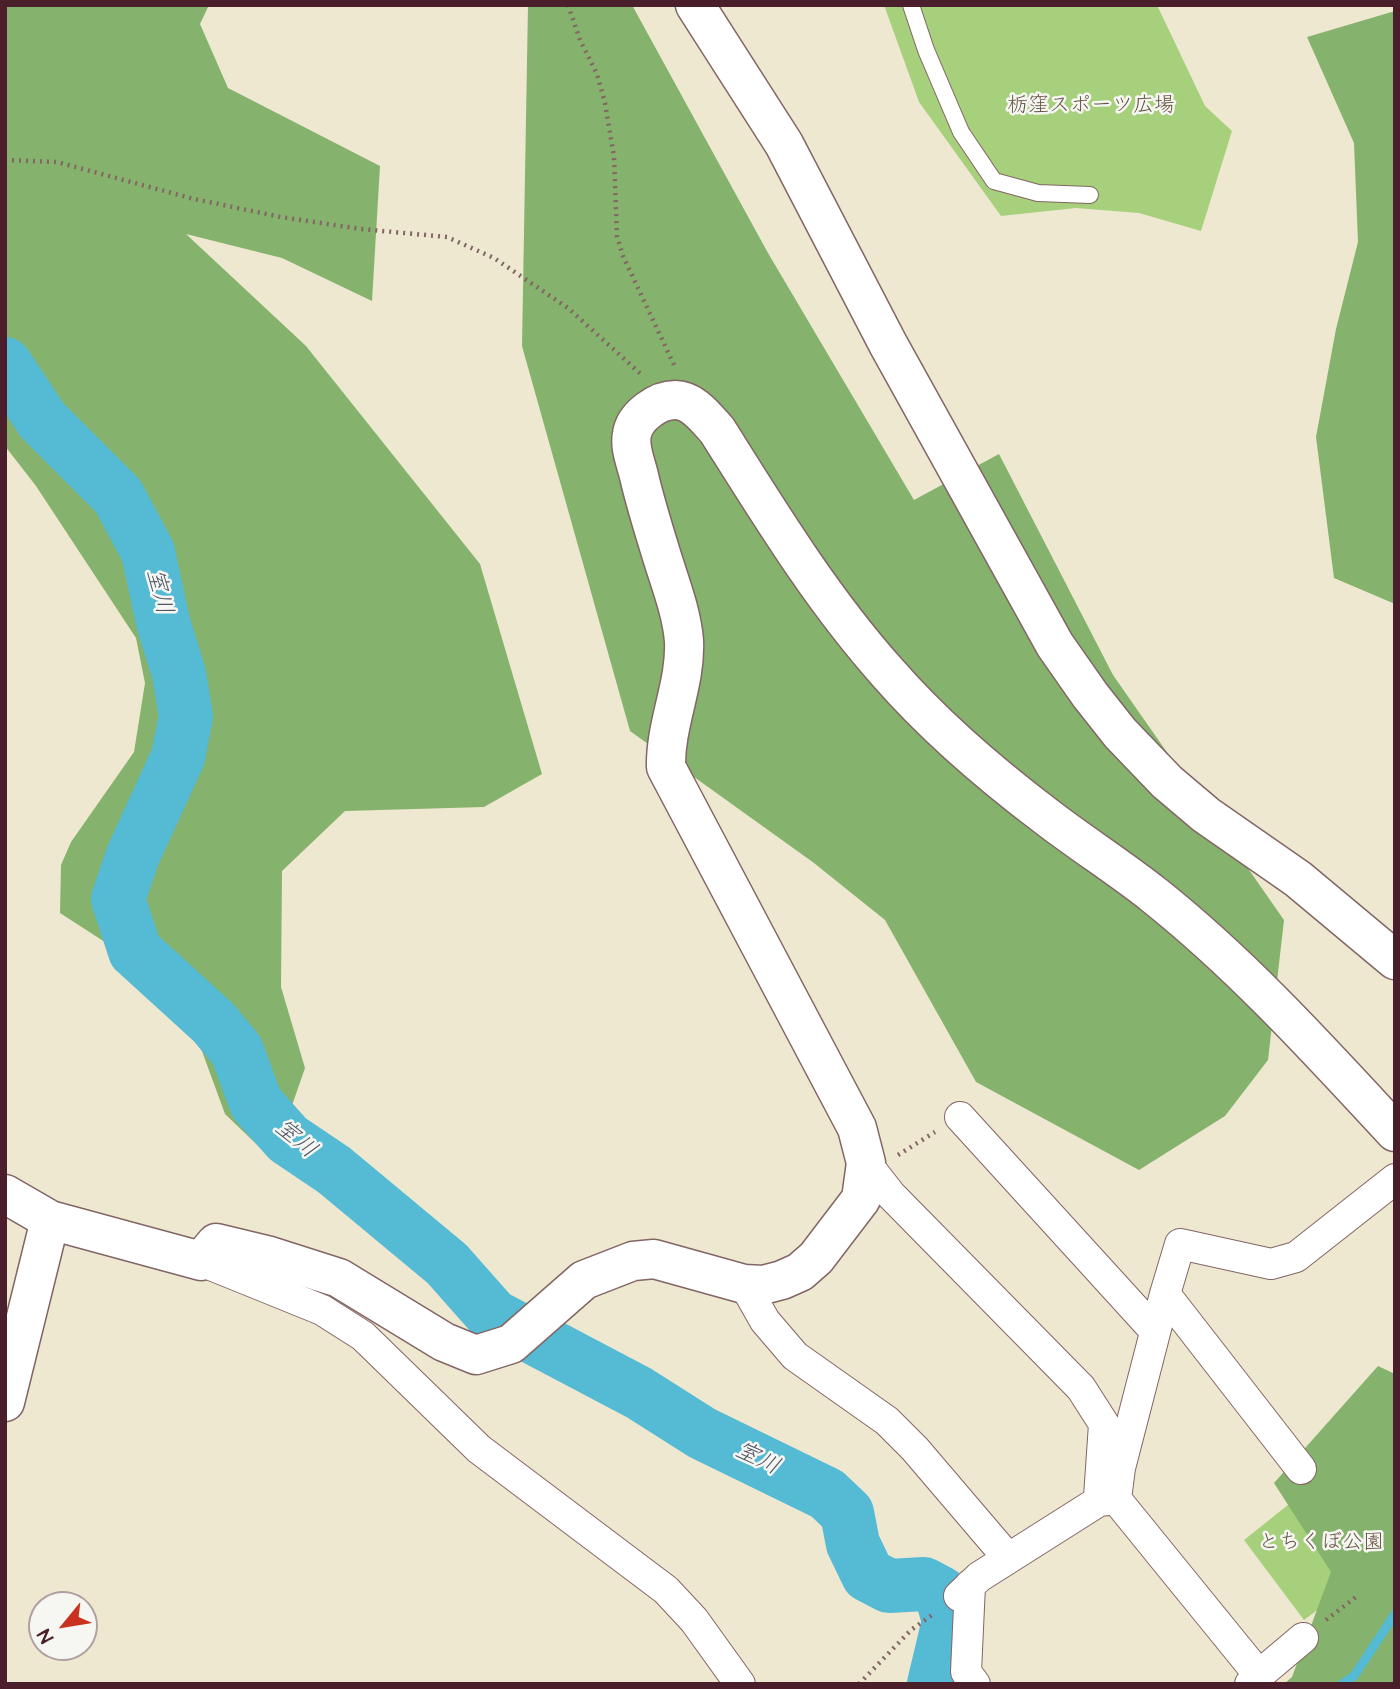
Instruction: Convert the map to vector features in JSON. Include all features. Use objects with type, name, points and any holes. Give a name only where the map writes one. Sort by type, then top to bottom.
[{"type":"street","points":[[695,5],[784,144],[901,368],[1055,645],[1090,695],[1120,733],[1177,790],[1206,815],[1298,879],[1395,960]]},
{"type":"street","points":[[1303,1638],[1255,1679],[1108,1500],[1104,1424],[1081,1388],[891,1195],[869,1167],[857,1128],[666,767],[666,744],[684,666],[684,638],[676,599],[647,509],[632,446],[632,433],[637,421],[666,400],[680,400],[700,411],[717,430],[821,591],[887,673],[955,741],[1046,817],[1154,895],[1227,959],[1333,1065],[1395,1132]]},
{"type":"street","points":[[960,1117],[1155,1331]]},
{"type":"street","points":[[201,1261],[216,1243],[270,1256],[339,1278],[444,1342],[476,1355],[511,1344],[584,1280],[633,1261],[654,1259],[744,1284],[763,1285],[800,1272],[816,1258],[861,1199],[869,1167]]},
{"type":"street","points":[[975,1684],[966,1672],[965,1591],[1008,1558],[1108,1500],[1120,1468],[1180,1244],[1271,1264],[1296,1258],[1395,1179]]},
{"type":"street","points":[[5,1194],[50,1220],[201,1261],[322,1310],[363,1336],[479,1449],[666,1590],[694,1620],[740,1684]]},
{"type":"street","points":[[5,1402],[50,1220]]},
{"type":"street","points":[[744,1284],[765,1321],[795,1356],[887,1421],[915,1449],[1008,1558]]},
{"type":"street","points":[[1165,1294],[1301,1469]]},
{"type":"lane","points":[[911,5],[926,50],[961,132],[994,181],[1038,193],[1090,195]]},
{"type":"path","points":[[5,160],[57,162],[194,199],[281,217],[361,229],[447,237],[494,258],[568,308],[666,400],[680,378],[623,256],[617,236],[614,157],[605,103],[597,74],[580,40],[568,5]]},
{"type":"path","points":[[869,1167],[960,1117]]},
{"type":"path","points":[[1303,1638],[1356,1597]]},
{"type":"path","points":[[859,1684],[911,1630],[932,1616]]},
{"type":"green space","points":[[5,5],[209,5],[200,24],[228,88],[380,166],[372,301],[282,258],[186,234],[306,346],[480,564],[542,774],[484,807],[345,811],[282,871],[281,987],[305,1068],[273,1160],[225,1114],[199,1043],[111,946],[60,913],[61,865],[71,842],[134,752],[145,683],[136,638],[36,486],[5,446]]},
{"type":"green space","points":[[528,5],[632,5],[768,253],[914,500],[999,454],[1113,675],[1284,920],[1268,1060],[1225,1116],[1139,1170],[976,1082],[885,920],[814,863],[630,731],[522,346]]},
{"type":"green space","name":"栃窪スポーツ広場","points":[[884,5],[1157,5],[1205,106],[1232,131],[1201,231],[1139,213],[1076,208],[1001,216],[919,102]]},
{"type":"green space","points":[[1395,11],[1395,604],[1334,578],[1316,437],[1336,329],[1358,242],[1354,143],[1307,37]]},
{"type":"green space","points":[[1378,1366],[1395,1374],[1395,1684],[1284,1684],[1292,1677],[1331,1572],[1274,1483]]},
{"type":"green space","name":"とちくぼ公園","points":[[1338,1465],[1395,1552],[1304,1620],[1244,1540]]},
{"type":"waterway","name":"室川","points":[[5,364],[42,420],[118,496],[148,552],[163,622],[179,674],[186,716],[178,757],[133,855],[118,899],[135,951],[214,1023],[237,1051],[256,1103],[288,1139],[334,1170],[447,1264],[493,1316],[639,1393],[702,1433],[827,1494],[847,1513],[853,1544],[868,1575],[889,1586],[924,1584],[941,1593],[949,1621],[934,1684]]},
{"type":"waterway","points":[[1342,1684],[1354,1676],[1395,1614]]}]
